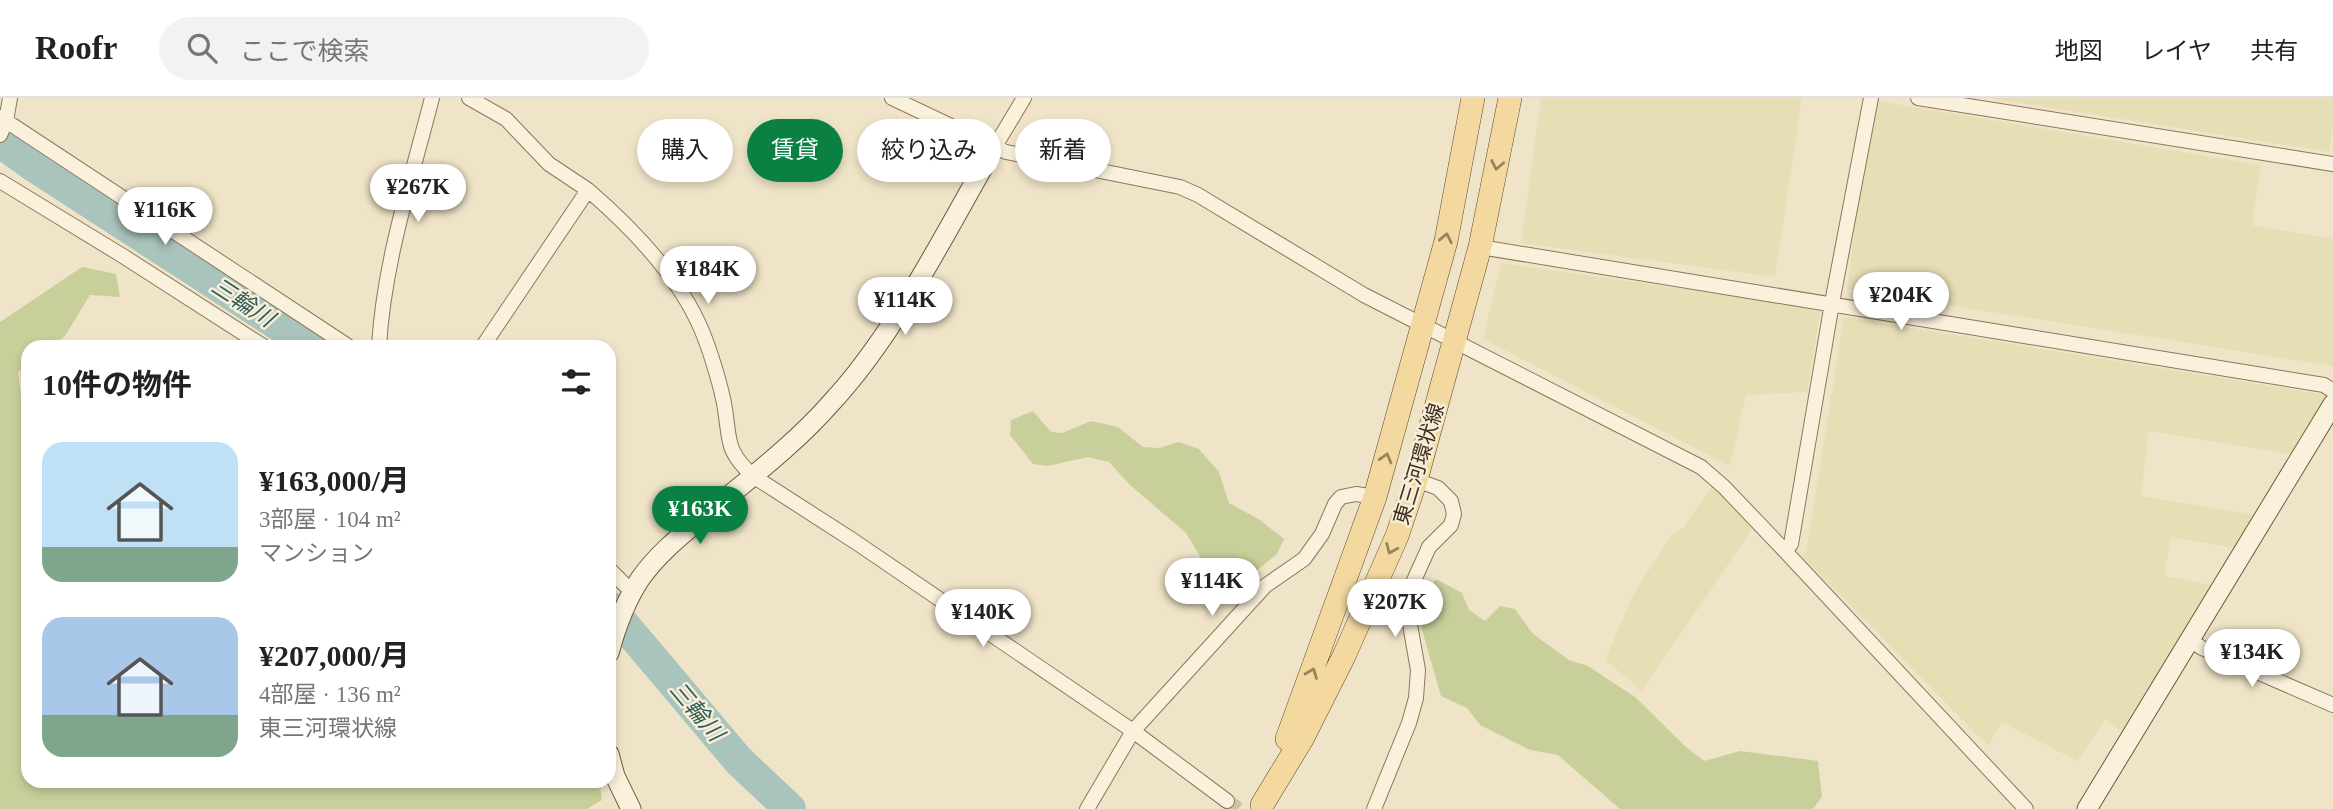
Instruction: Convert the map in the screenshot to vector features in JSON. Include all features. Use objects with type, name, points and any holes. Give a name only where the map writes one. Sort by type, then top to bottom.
[{"type":"main road","name":"東三河環状線","points":[[1262,807],[1375,497],[1446,241],[1473,98]]},
{"type":"main road","name":"東三河環状線","points":[[1262,807],[1302,739],[1344,656],[1397,536],[1416,480],[1480,247],[1510,98]]},
{"type":"street","points":[[10,98],[2,126],[339,340]]},
{"type":"street","points":[[379,340],[388,274],[432,98]]},
{"type":"street","points":[[469,98],[506,119],[549,164],[588,190],[622,220],[671,277],[702,331],[725,408],[727,435],[734,455],[752,476],[854,541],[1133,731],[1227,801]]},
{"type":"street","points":[[892,98],[935,119]]},
{"type":"street","points":[[1001,136],[1024,98]]},
{"type":"street","points":[[1785,551],[1791,544],[1832,303],[1871,98]]},
{"type":"street","points":[[1918,98],[2333,164]]},
{"type":"street","points":[[1001,150],[1180,187],[1198,195],[1364,295],[1701,467],[1724,487],[1785,551],[2026,809]]},
{"type":"street","points":[[0,181],[254,340]]},
{"type":"street","points":[[616,629],[640,579],[665,549],[821,414],[852,379],[906,299],[974,182]]},
{"type":"street","points":[[488,340],[588,190]]},
{"type":"street","points":[[1480,247],[2324,385],[2333,391]]},
{"type":"street","points":[[2087,809],[2333,404]]},
{"type":"street","points":[[1374,809],[1409,723],[1416,698],[1418,670],[1409,620],[1411,587],[1429,547],[1451,525],[1454,514],[1451,501],[1438,488],[1416,480]]},
{"type":"street","points":[[1087,809],[1133,731],[1265,586],[1304,559],[1322,534],[1340,497],[1356,494],[1375,497]]},
{"type":"street","points":[[616,578],[631,597]]},
{"type":"street","points":[[2190,640],[2202,648],[2333,705]]},
{"type":"street","points":[[616,778],[631,809]]},
{"type":"shaded area","points":[[1541,98],[1802,98],[1775,277],[1521,243]]},
{"type":"shaded area","points":[[1989,98],[2333,98],[2333,128],[2329,152]]},
{"type":"shaded area","points":[[1872,100],[2261,165],[2252,225],[2333,239],[2333,366],[1847,289]]},
{"type":"shaded area","points":[[1501,263],[1821,309],[1807,392],[1746,395],[1730,466],[1483,339]]},
{"type":"shaded area","points":[[1844,317],[2326,395],[2291,454],[2149,431],[2141,496],[2256,515],[2236,548],[2171,537],[2164,576],[2212,585],[2122,731],[2105,720],[2077,761],[2002,722],[1988,746],[1803,557]]},
{"type":"shaded area","points":[[1712,486],[1752,529],[1642,691],[1605,660],[1633,595],[1673,533],[1683,528]]},
{"type":"green space","points":[[82,267],[116,274],[120,297],[90,295],[65,336],[59,340],[21,340],[21,370],[18,372],[21,398],[21,788],[600,788],[602,800],[587,809],[0,809],[0,322]]},
{"type":"green space","points":[[1033,411],[1051,432],[1062,433],[1091,421],[1118,427],[1143,447],[1159,448],[1179,442],[1199,449],[1219,472],[1229,503],[1260,520],[1284,539],[1277,554],[1232,590],[1215,581],[1186,533],[1129,484],[1109,462],[1088,457],[1048,466],[1033,464],[1010,435],[1011,420]]},
{"type":"green space","points":[[1436,579],[1462,593],[1469,610],[1485,621],[1500,606],[1515,609],[1533,634],[1569,660],[1588,666],[1635,697],[1704,761],[1740,751],[1818,761],[1822,797],[1813,809],[1620,809],[1558,755],[1530,750],[1480,725],[1467,708],[1441,696],[1422,630],[1421,600]]},
{"type":"waterway","name":"三輪川","points":[[0,142],[302,340]]},
{"type":"waterway","name":"三輪川","points":[[616,615],[739,761],[790,809]]},
{"type":"tunnel","points":[[1227,801],[1239,809]]}]
